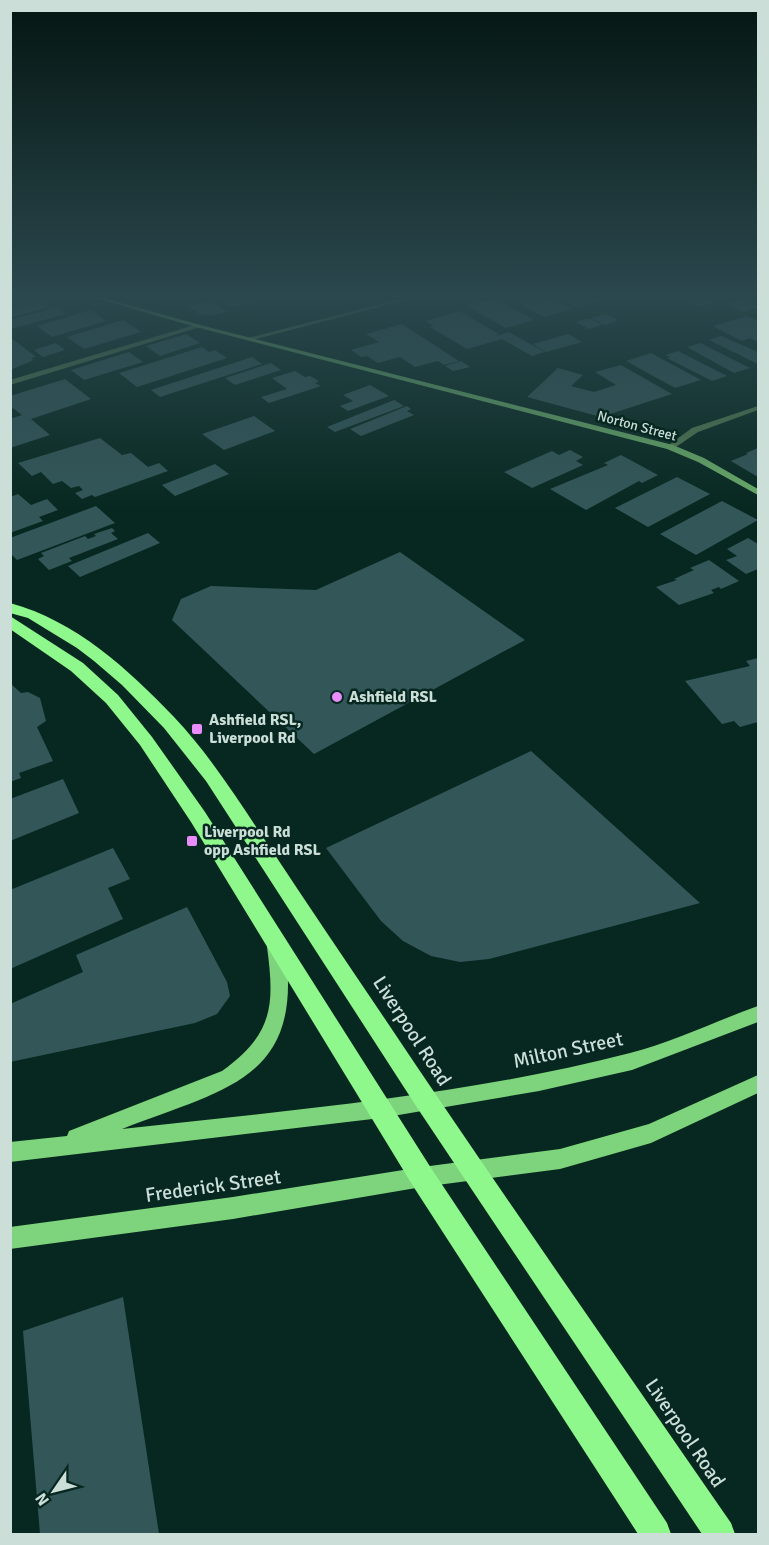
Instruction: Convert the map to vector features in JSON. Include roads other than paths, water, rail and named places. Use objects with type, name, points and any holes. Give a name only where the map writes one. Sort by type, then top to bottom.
[{"type":"highway","name":"Liverpool Road","points":[[10,608],[33,615],[83,644],[129,681],[170,724],[212,776],[426,1101],[720,1534]]},
{"type":"highway","points":[[10,621],[77,668],[112,699],[146,741],[198,818],[422,1177],[656,1534]]},
{"type":"main road","name":"Norton Street","points":[[360,366],[670,447],[701,460],[759,492]]},
{"type":"main road","points":[[57,1146],[220,1081],[251,1064],[266,1045],[281,1003],[281,976],[276,945]]},
{"type":"main road","name":"Milton Street","points":[[381,1109],[539,1082],[632,1061],[759,1014]]},
{"type":"main road","points":[[422,1177],[560,1159],[651,1133],[759,1084]]},
{"type":"main road","points":[[10,1152],[381,1109]]},
{"type":"main road","name":"Frederick Street","points":[[10,1238],[233,1208],[422,1177]]},
{"type":"street","points":[[10,383],[66,366]]},
{"type":"street","points":[[670,447],[695,430],[759,408]]},
{"type":"place","name":"Ashfield RSL","points":[[337,697]]},
{"type":"place","name":"Ashfield RSL, Liverpool Rd","points":[[197,729]]},
{"type":"place","name":"Liverpool Rd opp Ashfield RSL","points":[[192,841]]}]
